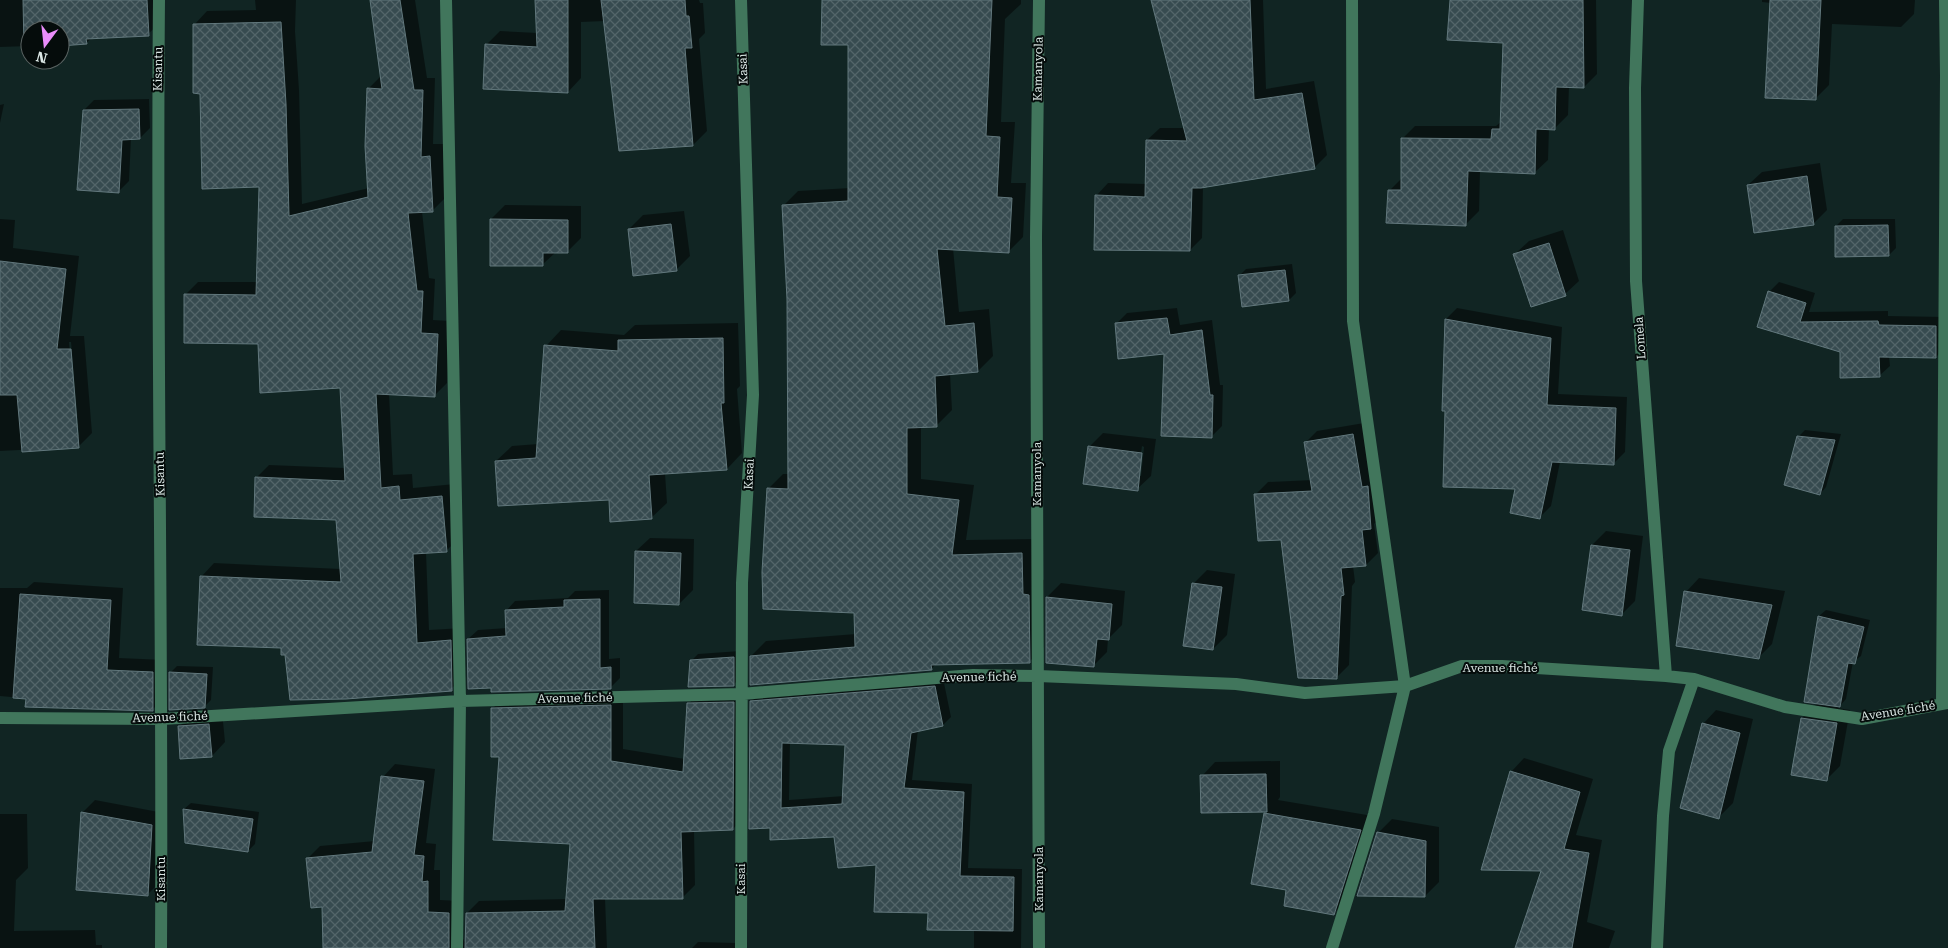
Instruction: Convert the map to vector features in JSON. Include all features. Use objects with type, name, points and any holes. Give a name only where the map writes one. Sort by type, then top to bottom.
[{"type":"street","name":"Kisantu","points":[[159,0],[157,207],[162,719],[161,948]]},
{"type":"street","points":[[446,0],[460,701],[457,948]]},
{"type":"street","name":"Kasai","points":[[741,0],[753,395],[742,583],[740,694],[741,948]]},
{"type":"street","name":"Kamanyola","points":[[1039,0],[1036,237],[1039,948]]},
{"type":"street","points":[[1332,948],[1374,814],[1405,686],[1352,321],[1352,0]]},
{"type":"street","name":"Lomela","points":[[1638,0],[1635,88],[1636,281],[1666,676]]},
{"type":"street","points":[[1945,0],[1945,704]]},
{"type":"street","name":"Avenue fiché","points":[[0,718],[162,719],[460,701],[740,694],[973,675],[1236,684],[1306,692],[1405,686],[1462,666],[1502,666],[1694,679],[1785,707],[1862,719],[1945,704]]},
{"type":"street","points":[[1658,948],[1669,751],[1694,679]]},
{"type":"building","points":[[23,0],[147,0],[149,36],[86,39],[87,44],[70,45],[70,20],[23,20]]},
{"type":"building","points":[[370,0],[400,0],[414,90],[423,90],[421,157],[430,156],[433,212],[408,213],[417,291],[423,291],[421,333],[438,334],[435,397],[376,394],[381,488],[399,486],[400,500],[442,496],[447,552],[413,554],[417,643],[451,640],[452,691],[346,699],[290,700],[285,655],[281,655],[281,648],[197,645],[200,576],[341,582],[336,520],[254,517],[255,477],[345,481],[340,388],[260,393],[258,344],[184,343],[184,294],[256,295],[259,187],[202,189],[200,94],[193,93],[193,24],[281,22],[286,104],[289,216],[368,197],[365,146],[367,88],[382,89]]},
{"type":"building","points":[[535,0],[568,0],[568,93],[483,89],[485,44],[537,47]]},
{"type":"building","points":[[601,0],[685,0],[686,16],[689,16],[692,48],[685,48],[693,146],[619,151]]},
{"type":"building","points":[[822,0],[992,0],[986,136],[1000,137],[997,197],[1012,198],[1009,253],[937,249],[945,326],[974,323],[978,372],[935,376],[937,427],[907,428],[907,494],[959,500],[952,555],[1022,553],[1023,594],[1029,595],[1030,663],[931,665],[932,670],[750,685],[750,656],[855,647],[854,613],[763,609],[762,572],[767,488],[788,489],[787,299],[782,205],[848,201],[848,45],[821,45]]},
{"type":"building","points":[[1151,0],[1250,0],[1254,100],[1302,93],[1315,169],[1192,188],[1190,251],[1094,250],[1095,195],[1145,197],[1146,140],[1187,141]]},
{"type":"building","points":[[1450,0],[1583,0],[1584,88],[1556,87],[1555,130],[1536,129],[1535,174],[1468,171],[1466,226],[1386,223],[1388,190],[1401,190],[1401,138],[1491,139],[1492,129],[1500,129],[1503,43],[1447,40]]},
{"type":"building","points":[[1770,0],[1821,0],[1816,100],[1765,98]]},
{"type":"building","points":[[139,109],[140,139],[122,140],[119,193],[77,190],[83,110]]},
{"type":"building","points":[[1807,176],[1814,225],[1754,233],[1747,185]]},
{"type":"building","points":[[490,219],[568,220],[568,253],[543,253],[543,266],[490,266]]},
{"type":"building","points":[[671,224],[677,271],[633,276],[628,229]]},
{"type":"building","points":[[1888,225],[1889,256],[1835,257],[1835,226]]},
{"type":"building","points":[[1549,243],[1566,296],[1531,307],[1513,254]]},
{"type":"building","points":[[0,261],[66,269],[57,349],[71,349],[79,448],[22,452],[17,395],[0,395]]},
{"type":"building","points":[[1285,270],[1289,301],[1242,307],[1238,275]]},
{"type":"building","points":[[1768,291],[1806,303],[1800,322],[1878,321],[1879,325],[1936,326],[1936,358],[1879,357],[1880,377],[1840,378],[1840,352],[1757,327]]},
{"type":"building","points":[[1167,318],[1170,335],[1202,330],[1210,395],[1213,395],[1212,438],[1161,436],[1164,354],[1118,359],[1115,323]]},
{"type":"building","points":[[1445,319],[1551,338],[1547,405],[1616,408],[1614,465],[1552,462],[1540,519],[1510,513],[1515,489],[1443,487],[1445,411],[1442,411]]},
{"type":"building","points":[[723,338],[724,403],[721,403],[727,470],[649,475],[652,519],[610,522],[609,500],[498,506],[495,461],[536,458],[544,345],[618,351],[618,340]]},
{"type":"building","points":[[1353,434],[1362,487],[1368,486],[1371,529],[1362,530],[1366,566],[1341,568],[1344,595],[1341,596],[1337,679],[1298,678],[1281,540],[1258,541],[1254,494],[1312,491],[1304,442]]},
{"type":"building","points":[[1797,436],[1835,440],[1820,495],[1784,485]]},
{"type":"building","points":[[1088,446],[1142,453],[1138,491],[1083,484]]},
{"type":"building","points":[[1591,545],[1630,550],[1622,616],[1582,610]]},
{"type":"building","points":[[635,551],[681,553],[679,605],[634,603]]},
{"type":"building","points":[[1192,583],[1222,587],[1213,650],[1183,646]]},
{"type":"building","points":[[1684,591],[1772,605],[1759,659],[1676,646]]},
{"type":"building","points":[[20,594],[111,600],[107,670],[153,672],[153,711],[25,707],[26,699],[13,698]]},
{"type":"building","points":[[1046,597],[1112,604],[1109,640],[1097,639],[1094,667],[1046,663]]},
{"type":"building","points":[[600,599],[600,668],[611,667],[611,689],[491,692],[491,688],[468,689],[467,639],[506,636],[505,610],[564,607],[564,600]]},
{"type":"building","points":[[1818,616],[1864,627],[1855,664],[1848,663],[1840,707],[1804,702]]},
{"type":"building","points":[[734,657],[734,686],[688,687],[690,660]]},
{"type":"building","points":[[169,672],[207,674],[205,708],[169,710]]},
{"type":"building","points":[[935,686],[943,726],[911,733],[904,788],[964,792],[960,876],[1014,877],[1013,931],[927,930],[928,913],[874,912],[876,865],[838,868],[834,837],[770,840],[770,828],[749,829],[750,701]],"holes":[[[782,743],[845,745],[842,804],[781,808]]]},
{"type":"building","points":[[734,702],[733,830],[681,832],[683,899],[593,899],[595,948],[465,948],[466,913],[565,911],[570,844],[493,840],[499,757],[491,757],[491,708],[611,705],[611,761],[683,772],[687,703]]},
{"type":"building","points":[[1801,718],[1837,723],[1827,781],[1791,775]]},
{"type":"building","points":[[1702,723],[1740,733],[1719,819],[1680,808]]},
{"type":"building","points":[[209,724],[212,757],[180,759],[178,726]]},
{"type":"building","points":[[1510,771],[1580,792],[1564,849],[1589,853],[1572,948],[1515,948],[1541,871],[1481,870]]},
{"type":"building","points":[[1266,774],[1267,812],[1201,813],[1200,775]]},
{"type":"building","points":[[381,776],[424,781],[414,855],[424,856],[422,882],[428,881],[428,912],[449,913],[449,948],[323,948],[322,907],[311,908],[306,858],[372,852]]},
{"type":"building","points":[[183,809],[253,819],[248,852],[185,843]]},
{"type":"building","points":[[81,812],[152,825],[148,896],[76,890]]},
{"type":"building","points":[[1264,813],[1361,830],[1334,915],[1284,906],[1286,890],[1251,884]]},
{"type":"building","points":[[1377,832],[1426,841],[1425,897],[1357,896]]}]
